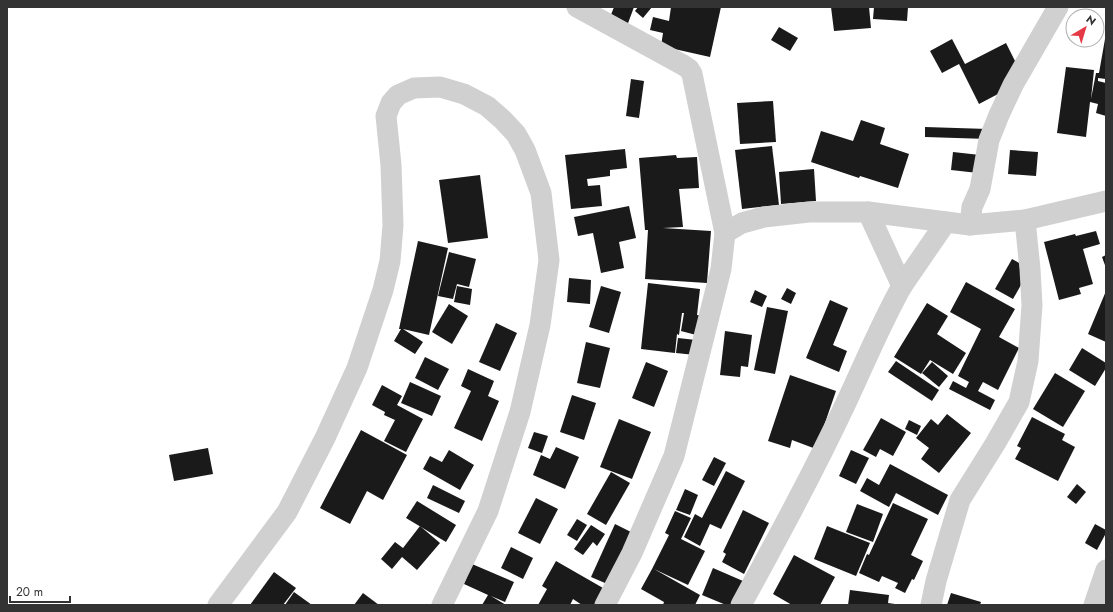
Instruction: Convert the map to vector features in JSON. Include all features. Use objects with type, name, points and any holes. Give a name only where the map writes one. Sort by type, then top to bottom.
[{"type":"street","points":[[577,7],[689,69],[692,74],[725,233],[721,269],[674,456],[632,553],[605,605]]},
{"type":"street","points":[[970,225],[972,207],[980,189],[989,140],[999,115],[1013,85],[1058,7]]},
{"type":"street","points":[[218,605],[287,512],[325,438],[357,368],[383,290],[390,261],[394,225],[391,165],[386,116],[391,103],[398,95],[414,88],[440,87],[464,94],[487,106],[516,134],[525,150],[541,193],[549,260],[540,325],[518,419],[488,511],[442,605]]},
{"type":"street","points":[[725,233],[742,223],[764,217],[809,212],[868,212],[970,225],[1025,220],[1106,201]]},
{"type":"street","points":[[868,212],[902,286]]},
{"type":"street","points":[[931,605],[936,581],[960,500],[1019,402],[1028,361],[1032,304],[1025,220]]},
{"type":"street","points":[[741,605],[783,528],[838,419],[882,323],[902,286],[946,222]]},
{"type":"street","points":[[1094,605],[1106,570]]},
{"type":"building","points":[[614,7],[634,7],[627,26],[609,20]]},
{"type":"building","points":[[638,7],[652,7],[643,18],[635,11]]},
{"type":"building","points":[[671,7],[721,7],[710,57],[661,46],[663,33],[650,30],[653,17],[669,21]]},
{"type":"building","points":[[831,7],[869,7],[871,28],[834,31]]},
{"type":"building","points":[[874,7],[908,7],[907,21],[873,19]]},
{"type":"building","points":[[779,27],[798,38],[790,51],[771,40]]},
{"type":"building","points":[[952,39],[965,64],[1006,43],[1019,69],[1017,84],[979,104],[959,64],[942,73],[930,51]]},
{"type":"building","points":[[1105,39],[1106,79],[1098,78],[1098,81],[1106,83],[1106,116],[1096,113],[1098,104],[1090,102],[1086,137],[1057,133],[1066,67],[1094,70],[1091,99],[1096,73],[1099,73],[1103,48],[1105,48]]},
{"type":"building","points":[[631,79],[644,81],[639,118],[626,116]]},
{"type":"building","points":[[773,101],[776,142],[740,144],[737,103]]},
{"type":"building","points":[[861,120],[885,128],[880,144],[909,154],[898,188],[860,176],[859,178],[811,162],[821,131],[853,141]]},
{"type":"building","points":[[925,127],[988,129],[988,139],[925,137]]},
{"type":"building","points":[[772,146],[779,205],[742,209],[735,150]]},
{"type":"building","points":[[625,149],[627,168],[610,170],[610,176],[587,179],[588,186],[600,185],[602,206],[571,209],[565,155]]},
{"type":"building","points":[[1010,150],[1038,152],[1036,176],[1008,174]]},
{"type":"building","points":[[953,152],[980,155],[978,173],[951,170]]},
{"type":"building","points":[[676,155],[677,158],[697,157],[699,188],[679,189],[683,227],[663,228],[711,231],[707,283],[645,279],[648,230],[645,230],[639,158]]},
{"type":"building","points":[[814,169],[816,201],[781,204],[779,172]]},
{"type":"building","points":[[480,175],[488,238],[448,243],[439,180]]},
{"type":"building","points":[[629,206],[636,238],[619,242],[624,268],[601,273],[593,233],[578,236],[574,217]]},
{"type":"building","points":[[1096,231],[1100,244],[1083,249],[1093,284],[1079,288],[1081,294],[1059,300],[1044,242],[1075,234],[1076,236]]},
{"type":"building","points":[[418,241],[448,248],[429,335],[403,329],[423,342],[415,354],[394,341],[401,329],[399,329]]},
{"type":"building","points":[[449,252],[476,259],[469,287],[457,284],[453,299],[438,296]]},
{"type":"building","points":[[1106,255],[1106,268],[1102,257]]},
{"type":"building","points":[[1012,259],[1030,269],[1013,299],[995,289]]},
{"type":"building","points":[[569,278],[591,280],[590,304],[567,302]]},
{"type":"building","points":[[966,282],[1015,309],[999,337],[1019,348],[998,390],[983,382],[978,391],[995,400],[990,410],[949,389],[953,381],[966,388],[969,382],[958,376],[981,329],[950,312]]},
{"type":"building","points":[[648,283],[700,289],[697,315],[704,316],[700,336],[681,331],[684,313],[682,313],[679,335],[677,334],[675,353],[641,349]]},
{"type":"building","points":[[457,286],[472,289],[470,305],[454,302]]},
{"type":"building","points":[[601,286],[621,292],[609,333],[589,327]]},
{"type":"building","points":[[787,288],[796,293],[791,304],[781,299]]},
{"type":"building","points":[[755,290],[767,296],[762,307],[750,302]]},
{"type":"building","points":[[1106,291],[1106,342],[1088,334]]},
{"type":"building","points":[[830,300],[848,308],[833,345],[847,351],[839,372],[806,358]]},
{"type":"building","points":[[927,303],[948,316],[937,334],[966,353],[953,374],[930,360],[921,374],[894,357]]},
{"type":"building","points":[[449,304],[468,316],[452,344],[432,332]]},
{"type":"building","points":[[767,307],[788,311],[775,374],[754,370]]},
{"type":"building","points":[[496,323],[517,333],[500,371],[479,362]]},
{"type":"building","points":[[725,331],[752,335],[748,367],[741,366],[740,377],[720,375]]},
{"type":"building","points":[[678,338],[696,340],[695,355],[676,353]]},
{"type":"building","points":[[586,342],[610,348],[600,388],[577,383]]},
{"type":"building","points":[[1082,348],[1106,363],[1106,368],[1095,386],[1069,370]]},
{"type":"building","points":[[425,357],[449,369],[438,390],[415,378]]},
{"type":"building","points":[[896,361],[939,390],[932,401],[888,372]]},
{"type":"building","points":[[646,362],[668,371],[654,407],[632,398]]},
{"type":"building","points":[[932,362],[948,376],[939,387],[922,373]]},
{"type":"building","points":[[468,369],[494,381],[488,396],[499,401],[482,441],[454,428],[471,391],[461,386]]},
{"type":"building","points":[[1055,373],[1085,391],[1063,427],[1033,409]]},
{"type":"building","points":[[790,375],[836,391],[816,449],[792,440],[790,448],[768,441]]},
{"type":"building","points":[[410,382],[441,396],[432,416],[401,403]]},
{"type":"building","points":[[382,385],[402,396],[397,405],[423,419],[406,452],[384,441],[395,420],[384,415],[385,412],[372,405]]},
{"type":"building","points":[[572,395],[596,403],[584,440],[560,432]]},
{"type":"building","points":[[947,414],[971,433],[939,473],[921,459],[929,448],[916,438],[931,419],[938,425]]},
{"type":"building","points":[[1032,417],[1065,434],[1062,440],[1075,447],[1058,481],[1015,459],[1021,448],[1017,446]]},
{"type":"building","points":[[881,418],[906,432],[893,456],[880,449],[876,457],[863,450]]},
{"type":"building","points":[[619,419],[651,432],[632,479],[600,467]]},
{"type":"building","points":[[909,420],[921,426],[917,435],[905,429]]},
{"type":"building","points":[[361,430],[407,455],[383,500],[367,491],[350,524],[320,508]]},
{"type":"building","points":[[534,432],[548,436],[542,453],[528,448]]},
{"type":"building","points":[[556,447],[579,457],[565,489],[533,475],[541,455],[550,459]]},
{"type":"building","points":[[208,448],[213,474],[174,481],[169,455]]},
{"type":"building","points":[[449,450],[474,465],[460,490],[423,469],[430,456],[442,462]]},
{"type":"building","points":[[851,450],[869,458],[856,484],[839,476]]},
{"type":"building","points":[[714,457],[726,463],[714,486],[702,480]]},
{"type":"building","points":[[890,464],[948,495],[938,515],[896,493],[889,507],[860,491],[867,478],[879,485]]},
{"type":"building","points":[[726,471],[745,481],[721,529],[710,524],[700,546],[684,537],[695,514],[702,518]]},
{"type":"building","points":[[611,472],[630,483],[606,525],[587,514]]},
{"type":"building","points":[[1077,484],[1086,492],[1076,504],[1067,497]]},
{"type":"building","points":[[433,485],[465,501],[459,513],[427,498]]},
{"type":"building","points":[[685,489],[698,495],[690,515],[676,510]]},
{"type":"building","points":[[536,498],[558,509],[540,544],[518,533]]},
{"type":"building","points":[[417,501],[456,525],[446,542],[406,518]]},
{"type":"building","points":[[893,503],[928,519],[911,555],[923,561],[914,580],[912,579],[905,593],[895,588],[898,583],[882,576],[879,582],[859,573]]},
{"type":"building","points":[[857,504],[883,514],[873,542],[846,532]]},
{"type":"building","points":[[743,510],[769,523],[744,574],[722,562],[726,554],[723,552]]},
{"type":"building","points":[[675,511],[691,518],[681,539],[705,551],[688,585],[654,569],[700,595],[695,605],[663,605],[664,602],[641,589],[669,535],[665,533]]},
{"type":"building","points":[[577,519],[587,525],[577,541],[567,535]]},
{"type":"building","points":[[615,524],[635,534],[612,586],[591,577]]},
{"type":"building","points":[[1095,524],[1106,530],[1106,533],[1097,550],[1085,543]]},
{"type":"building","points":[[591,525],[605,534],[597,546],[593,542],[583,555],[574,549]]},
{"type":"building","points":[[420,526],[440,543],[417,570],[402,557],[392,569],[381,559],[395,542],[403,548]]},
{"type":"building","points":[[827,526],[870,543],[856,576],[814,559]]},
{"type":"building","points":[[511,547],[533,558],[523,579],[501,568]]},
{"type":"building","points":[[794,555],[835,577],[820,605],[792,605],[773,594]]},
{"type":"building","points":[[556,561],[610,592],[602,605],[582,605],[573,599],[570,605],[538,605],[547,589],[542,586]]},
{"type":"building","points":[[472,564],[514,582],[505,602],[491,596],[506,605],[482,605],[488,595],[464,584]]},
{"type":"building","points":[[713,568],[743,581],[733,605],[726,605],[702,595]]},
{"type":"building","points":[[274,572],[296,588],[283,605],[250,605]]},
{"type":"building","points":[[850,590],[889,595],[888,603],[895,605],[848,605]]},
{"type":"building","points":[[294,592],[312,605],[285,605]]},
{"type":"building","points":[[363,593],[379,605],[354,605]]},
{"type":"building","points":[[951,593],[981,602],[980,605],[947,605]]}]
